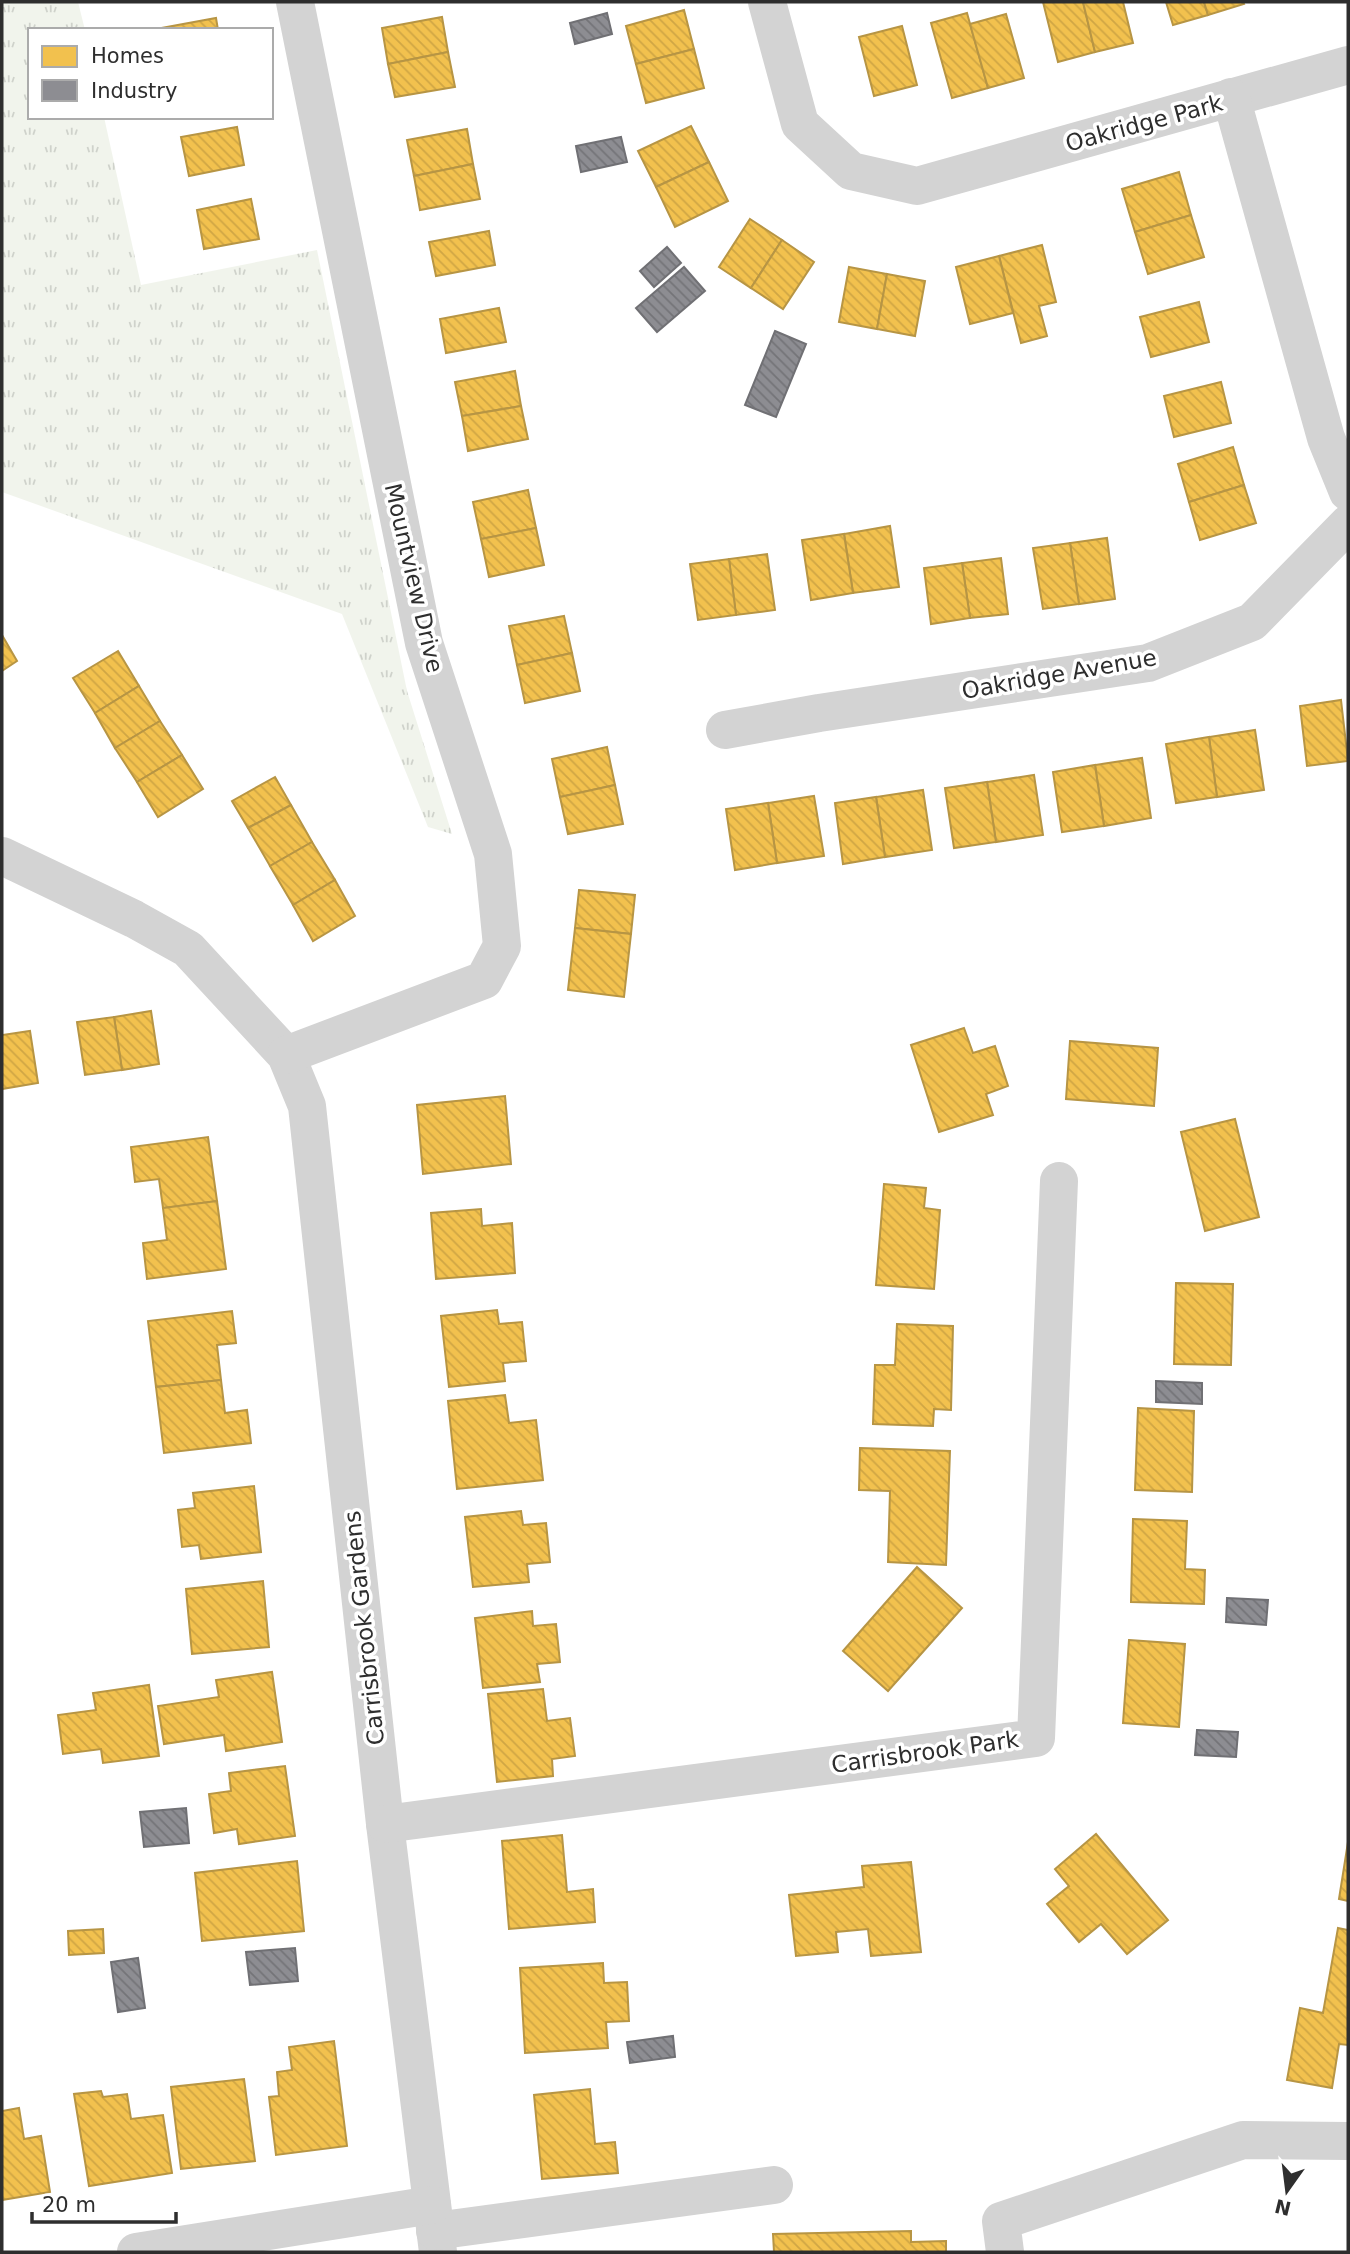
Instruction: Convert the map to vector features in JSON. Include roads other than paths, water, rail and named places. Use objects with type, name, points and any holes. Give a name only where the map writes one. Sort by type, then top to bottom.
[{"type":"street","name":"Mountview Drive","points":[[286,1055],[484,980],[502,946],[493,854],[424,643],[295,2]]},
{"type":"street","name":"Oakridge Park","points":[[767,2],[800,124],[851,171],[918,186],[1231,97],[1326,438],[1348,492]]},
{"type":"street","points":[[1231,97],[1348,65]]},
{"type":"street","name":"Oakridge Avenue","points":[[725,730],[1148,663],[1252,622],[1348,524]]},
{"type":"street","points":[[2,856],[134,919],[188,949],[286,1055]]},
{"type":"street","name":"Carrisbrook Gardens","points":[[286,1055],[307,1106],[385,1824],[435,2229]]},
{"type":"street","name":"Carrisbrook Park","points":[[385,1824],[1036,1738],[1059,1181]]},
{"type":"street","points":[[1004,2252],[1001,2221],[1243,2140],[1348,2141]]},
{"type":"street","points":[[136,2252],[435,2229],[774,2185]]}]
